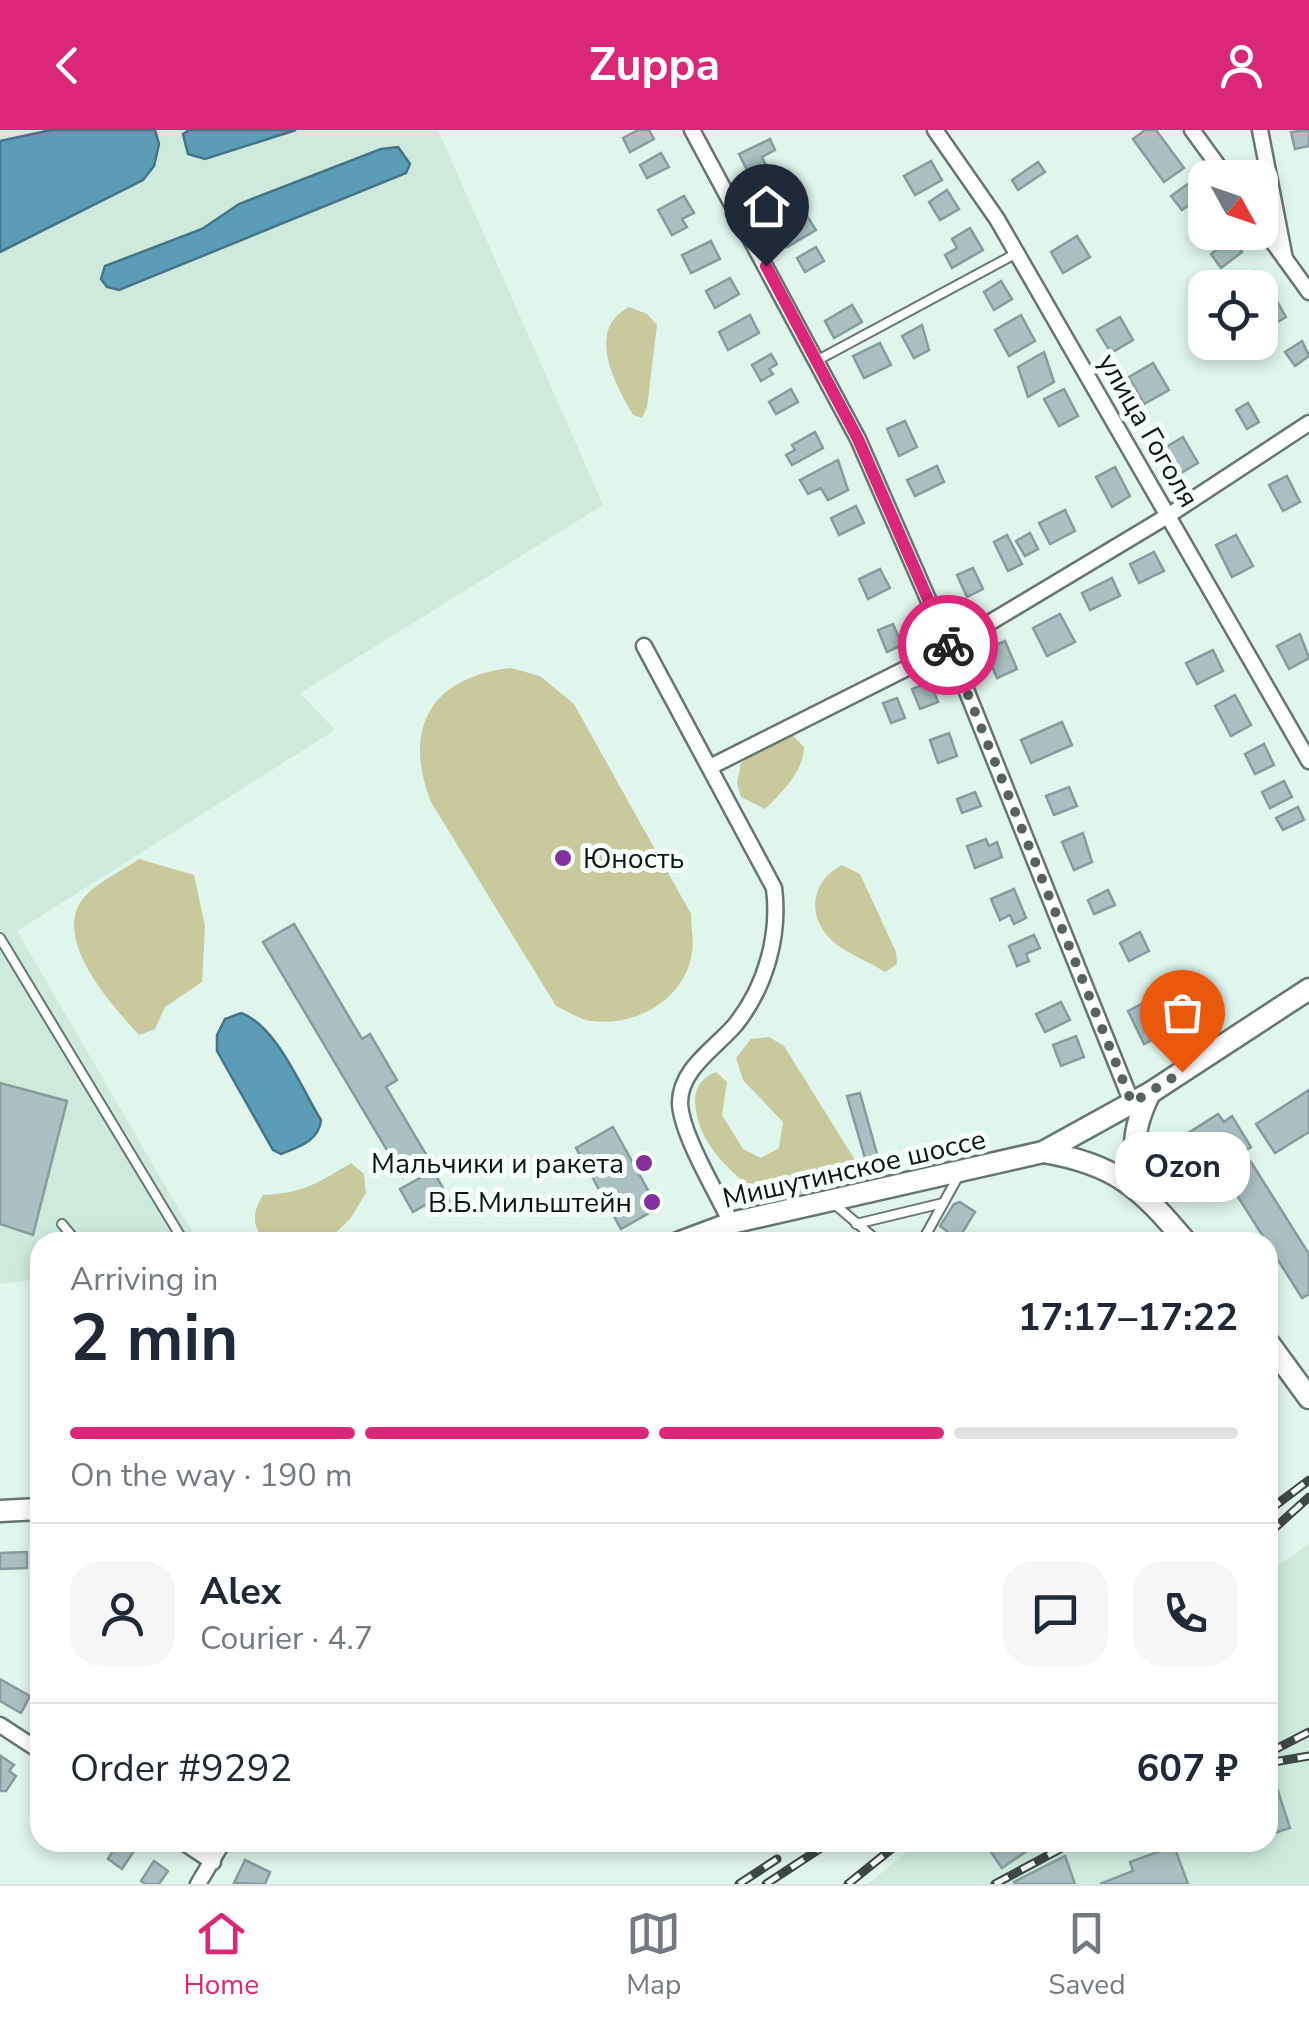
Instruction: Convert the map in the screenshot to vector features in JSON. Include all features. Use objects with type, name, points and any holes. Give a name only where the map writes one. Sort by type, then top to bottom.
[{"type":"main road","points":[[1042,1152],[1141,1098],[1309,989]]},
{"type":"main road","points":[[1141,1098],[1132,1142],[1137,1171],[1149,1197]]},
{"type":"main road","points":[[1042,1152],[1086,1159],[1122,1176],[1149,1197],[1178,1232]]},
{"type":"main road","name":"Мишутинское шоссе","points":[[708,1232],[1042,1152]]},
{"type":"main road","points":[[1278,1354],[1307,1390]]},
{"type":"main road","points":[[0,1512],[30,1510]]},
{"type":"street","points":[[692,130],[818,360],[949,647],[1141,1098]]},
{"type":"street","name":"улица Гоголя","points":[[935,130],[1017,253],[1309,761]]},
{"type":"street","points":[[1192,130],[1213,160]]},
{"type":"street","points":[[1260,130],[1285,259]]},
{"type":"street","points":[[1278,249],[1309,292]]},
{"type":"street","points":[[712,766],[949,647],[1169,515],[1309,423]]},
{"type":"street","points":[[644,646],[712,766],[774,888],[778,916],[767,964],[736,1024],[703,1056],[687,1080],[680,1103],[731,1224]]},
{"type":"street","points":[[0,1725],[30,1744]]},
{"type":"street","points":[[198,1852],[213,1862]]},
{"type":"street","points":[[198,1884],[218,1852]]},
{"type":"lane","points":[[818,360],[1017,253]]},
{"type":"lane","points":[[0,938],[178,1232]]},
{"type":"lane","points":[[927,1232],[962,1170]]},
{"type":"lane","points":[[830,1200],[866,1232]]},
{"type":"lane","points":[[856,1224],[943,1203]]},
{"type":"lane","points":[[62,1224],[69,1232]]},
{"type":"shaded area","points":[[0,130],[438,130],[603,505],[300,693],[335,730],[17,931],[192,1232],[30,1232],[30,1280],[0,1284]]},
{"type":"shaded area","points":[[1309,1544],[1309,1884],[868,1884],[907,1852],[1278,1852],[1278,1565]]},
{"type":"green space","points":[[629,307],[647,314],[657,325],[647,407],[642,418],[633,415],[619,388],[606,343],[616,317]]},
{"type":"green space","name":"Юность","points":[[511,668],[540,676],[574,704],[691,914],[693,948],[680,984],[656,1007],[641,1014],[609,1022],[592,1021],[556,1006],[431,802],[420,751],[422,729],[430,711],[461,682]]},
{"type":"green space","points":[[793,736],[804,747],[803,756],[785,788],[765,809],[741,797],[737,783],[741,763],[763,747]]},
{"type":"green space","points":[[139,859],[194,875],[205,926],[202,982],[165,1007],[155,1029],[139,1035],[89,971],[75,934],[75,916],[87,894]]},
{"type":"green space","points":[[842,865],[860,874],[896,952],[897,964],[885,972],[836,944],[820,924],[815,902],[818,891],[831,872]]},
{"type":"green space","points":[[769,1037],[784,1046],[855,1160],[843,1181],[769,1203],[711,1147],[703,1134],[695,1102],[700,1083],[716,1072],[727,1082],[722,1115],[743,1149],[761,1158],[779,1148],[783,1122],[743,1080],[736,1058],[751,1039]]},
{"type":"green space","points":[[351,1163],[364,1174],[366,1193],[336,1232],[260,1232],[255,1218],[263,1195],[300,1189]]},
{"type":"water","points":[[51,130],[155,130],[159,144],[154,166],[143,180],[0,252],[0,141]]},
{"type":"water","points":[[189,130],[296,130],[205,159],[188,154],[183,134]]},
{"type":"water","points":[[398,147],[410,164],[406,173],[119,290],[107,287],[101,279],[105,266],[202,229],[239,204],[381,149]]},
{"type":"water","points":[[241,1013],[254,1020],[277,1044],[321,1120],[312,1138],[281,1154],[273,1150],[217,1051],[217,1035],[225,1019]]},
{"type":"building","points":[[638,130],[649,130],[654,139],[630,152],[623,138]]},
{"type":"building","points":[[1145,130],[1156,130],[1184,168],[1164,182],[1133,139]]},
{"type":"building","points":[[1309,130],[1309,146],[1295,149],[1291,132]]},
{"type":"building","points":[[770,139],[775,150],[762,157],[768,170],[751,178],[739,154]]},
{"type":"building","points":[[661,153],[669,167],[647,178],[640,165]]},
{"type":"building","points":[[931,161],[942,180],[915,195],[904,176]]},
{"type":"building","points":[[1038,162],[1045,172],[1018,190],[1012,180]]},
{"type":"building","points":[[788,180],[795,196],[769,208],[762,191]]},
{"type":"building","points":[[1188,184],[1188,206],[1182,210],[1171,196]]},
{"type":"building","points":[[947,190],[959,209],[940,220],[929,202]]},
{"type":"building","points":[[684,196],[694,213],[682,219],[687,227],[672,235],[658,210]]},
{"type":"building","points":[[805,213],[816,230],[787,247],[777,230]]},
{"type":"building","points":[[970,228],[983,250],[952,268],[945,255],[957,248],[952,239]]},
{"type":"building","points":[[1077,236],[1090,257],[1063,273],[1051,252]]},
{"type":"building","points":[[711,241],[720,259],[691,273],[682,255]]},
{"type":"building","points":[[816,247],[824,261],[805,272],[797,258]]},
{"type":"building","points":[[1216,250],[1242,252],[1221,268],[1211,254]]},
{"type":"building","points":[[730,278],[739,294],[715,308],[706,291]]},
{"type":"building","points":[[1001,281],[1012,299],[994,310],[984,292]]},
{"type":"building","points":[[1278,303],[1286,317],[1278,322]]},
{"type":"building","points":[[852,305],[862,322],[834,338],[825,321]]},
{"type":"building","points":[[750,315],[759,333],[728,350],[719,332]]},
{"type":"building","points":[[1021,315],[1035,341],[1009,356],[995,330]]},
{"type":"building","points":[[1120,317],[1133,340],[1111,353],[1097,330]]},
{"type":"building","points":[[922,325],[929,350],[914,358],[902,336]]},
{"type":"building","points":[[1302,341],[1309,356],[1295,366],[1285,352]]},
{"type":"building","points":[[880,343],[891,365],[864,378],[853,356]]},
{"type":"building","points":[[1044,352],[1054,382],[1028,397],[1018,367]]},
{"type":"building","points":[[771,354],[777,364],[769,369],[773,374],[761,381],[752,365]]},
{"type":"building","points":[[1153,363],[1169,390],[1144,404],[1129,377]]},
{"type":"building","points":[[791,389],[798,402],[776,414],[769,402]]},
{"type":"building","points":[[1064,389],[1078,416],[1059,426],[1044,399]]},
{"type":"building","points":[[1248,403],[1259,422],[1247,429],[1236,410]]},
{"type":"building","points":[[905,421],[917,447],[899,456],[887,429]]},
{"type":"building","points":[[815,432],[823,448],[792,465],[786,455],[795,450],[792,445]]},
{"type":"building","points":[[1183,437],[1198,463],[1176,476],[1161,450]]},
{"type":"building","points":[[838,460],[848,490],[828,500],[821,488],[808,494],[800,480]]},
{"type":"building","points":[[937,466],[944,482],[915,496],[907,480]]},
{"type":"building","points":[[1115,467],[1130,496],[1112,507],[1096,477]]},
{"type":"building","points":[[1287,476],[1300,502],[1283,511],[1269,485]]},
{"type":"building","points":[[856,506],[864,523],[839,535],[831,518]]},
{"type":"building","points":[[1065,510],[1075,531],[1050,544],[1039,523]]},
{"type":"building","points":[[1030,533],[1038,549],[1025,556],[1016,541]]},
{"type":"building","points":[[1007,535],[1022,564],[1008,571],[994,542]]},
{"type":"building","points":[[1236,535],[1253,566],[1232,577],[1216,545]]},
{"type":"building","points":[[1154,552],[1164,571],[1139,583],[1130,564]]},
{"type":"building","points":[[973,568],[983,589],[967,597],[957,575]]},
{"type":"building","points":[[880,569],[890,588],[868,599],[859,579]]},
{"type":"building","points":[[1112,578],[1120,596],[1090,610],[1082,593]]},
{"type":"building","points":[[1060,614],[1075,642],[1047,656],[1033,628]]},
{"type":"building","points":[[893,624],[902,645],[887,652],[878,630]]},
{"type":"building","points":[[1300,634],[1309,658],[1289,669],[1277,646]]},
{"type":"building","points":[[1005,641],[1017,669],[997,678],[985,650]]},
{"type":"building","points":[[1213,650],[1223,671],[1197,684],[1186,663]]},
{"type":"building","points":[[930,682],[938,702],[920,709],[912,689]]},
{"type":"building","points":[[1235,695],[1251,725],[1231,736],[1215,706]]},
{"type":"building","points":[[897,698],[905,718],[891,723],[883,703]]},
{"type":"building","points":[[1062,722],[1072,745],[1031,763],[1021,740]]},
{"type":"building","points":[[949,733],[957,756],[938,763],[930,740]]},
{"type":"building","points":[[1264,744],[1274,765],[1255,774],[1245,754]]},
{"type":"building","points":[[1284,781],[1292,797],[1270,808],[1262,792]]},
{"type":"building","points":[[1069,787],[1077,806],[1054,815],[1046,796]]},
{"type":"building","points":[[975,792],[981,806],[962,813],[957,799]]},
{"type":"building","points":[[1298,807],[1304,820],[1283,830],[1276,818]]},
{"type":"building","points":[[1083,833],[1092,862],[1074,870],[1062,842]]},
{"type":"building","points":[[986,839],[989,846],[997,842],[1002,857],[975,868],[967,846]]},
{"type":"building","points":[[1014,889],[1026,918],[1014,924],[1010,915],[1000,920],[991,899]]},
{"type":"building","points":[[1108,890],[1115,905],[1094,914],[1088,900]]},
{"type":"building","points":[[294,924],[362,1039],[370,1034],[397,1080],[386,1087],[430,1161],[403,1177],[263,942]]},
{"type":"building","points":[[1140,932],[1149,951],[1129,961],[1120,943]]},
{"type":"building","points":[[1034,935],[1040,948],[1026,954],[1029,961],[1017,966],[1009,946]]},
{"type":"building","points":[[1207,981],[1215,997],[1195,1008],[1187,992]]},
{"type":"building","points":[[1155,997],[1165,1017],[1158,1020],[1164,1034],[1144,1044],[1128,1011]]},
{"type":"building","points":[[1061,1002],[1070,1020],[1045,1032],[1036,1014]]},
{"type":"building","points":[[1076,1036],[1084,1057],[1061,1066],[1053,1045]]},
{"type":"building","points":[[0,1083],[67,1101],[34,1232],[0,1224]]},
{"type":"building","points":[[1309,1090],[1309,1132],[1275,1153],[1256,1124]]},
{"type":"building","points":[[860,1093],[879,1161],[867,1165],[847,1096]]},
{"type":"building","points":[[1218,1114],[1224,1122],[1232,1116],[1251,1147],[1207,1176],[1182,1137]]},
{"type":"building","points":[[613,1127],[658,1208],[621,1229],[576,1148]]},
{"type":"building","points":[[1251,1162],[1309,1254],[1309,1294],[1302,1298],[1278,1260],[1278,1232],[1260,1232],[1226,1178]]},
{"type":"building","points":[[433,1171],[452,1203],[431,1215],[425,1205],[413,1212],[400,1189]]},
{"type":"building","points":[[960,1202],[975,1212],[963,1232],[948,1232],[940,1226],[954,1204]]},
{"type":"building","points":[[27,1552],[27,1568],[0,1569],[0,1553]]},
{"type":"building","points":[[0,1679],[30,1696],[21,1713],[0,1701]]},
{"type":"building","points":[[1,1756],[14,1765],[9,1771],[16,1776],[6,1791],[0,1791]]},
{"type":"building","points":[[1278,1791],[1290,1828],[1278,1832]]},
{"type":"building","points":[[112,1852],[133,1852],[122,1869],[108,1859]]},
{"type":"building","points":[[991,1852],[1025,1852],[1002,1868]]},
{"type":"building","points":[[1158,1852],[1176,1852],[1188,1884],[1100,1884],[1133,1871],[1130,1862]]},
{"type":"building","points":[[1065,1856],[1075,1884],[1015,1884],[1014,1882]]},
{"type":"building","points":[[245,1860],[270,1872],[265,1884],[234,1883]]},
{"type":"building","points":[[154,1861],[168,1871],[159,1884],[146,1884],[141,1881]]},
{"type":"railway","points":[[1278,1503],[1309,1480]]},
{"type":"railway","points":[[1278,1525],[1309,1497]]},
{"type":"railway","points":[[1278,1748],[1309,1732]]},
{"type":"railway","points":[[1278,1761],[1309,1756]]},
{"type":"railway","points":[[766,1884],[815,1852]]},
{"type":"railway","points":[[848,1884],[888,1852]]},
{"type":"railway","points":[[995,1884],[1054,1852]]},
{"type":"railway","points":[[739,1884],[777,1859]]},
{"type":"way so far","points":[[948,645],[1132,1103],[1182,1072]]},
{"type":"place","name":"Юность","points":[[563,858]]},
{"type":"place","name":"Ozon","points":[[1182,1072]]},
{"type":"place","name":"Мальчики и ракета","points":[[644,1163]]},
{"type":"place","name":"В.Б.Мильштейн","points":[[652,1202]]},
{"type":"route","points":[[766,266],[858,439],[948,645]]}]
